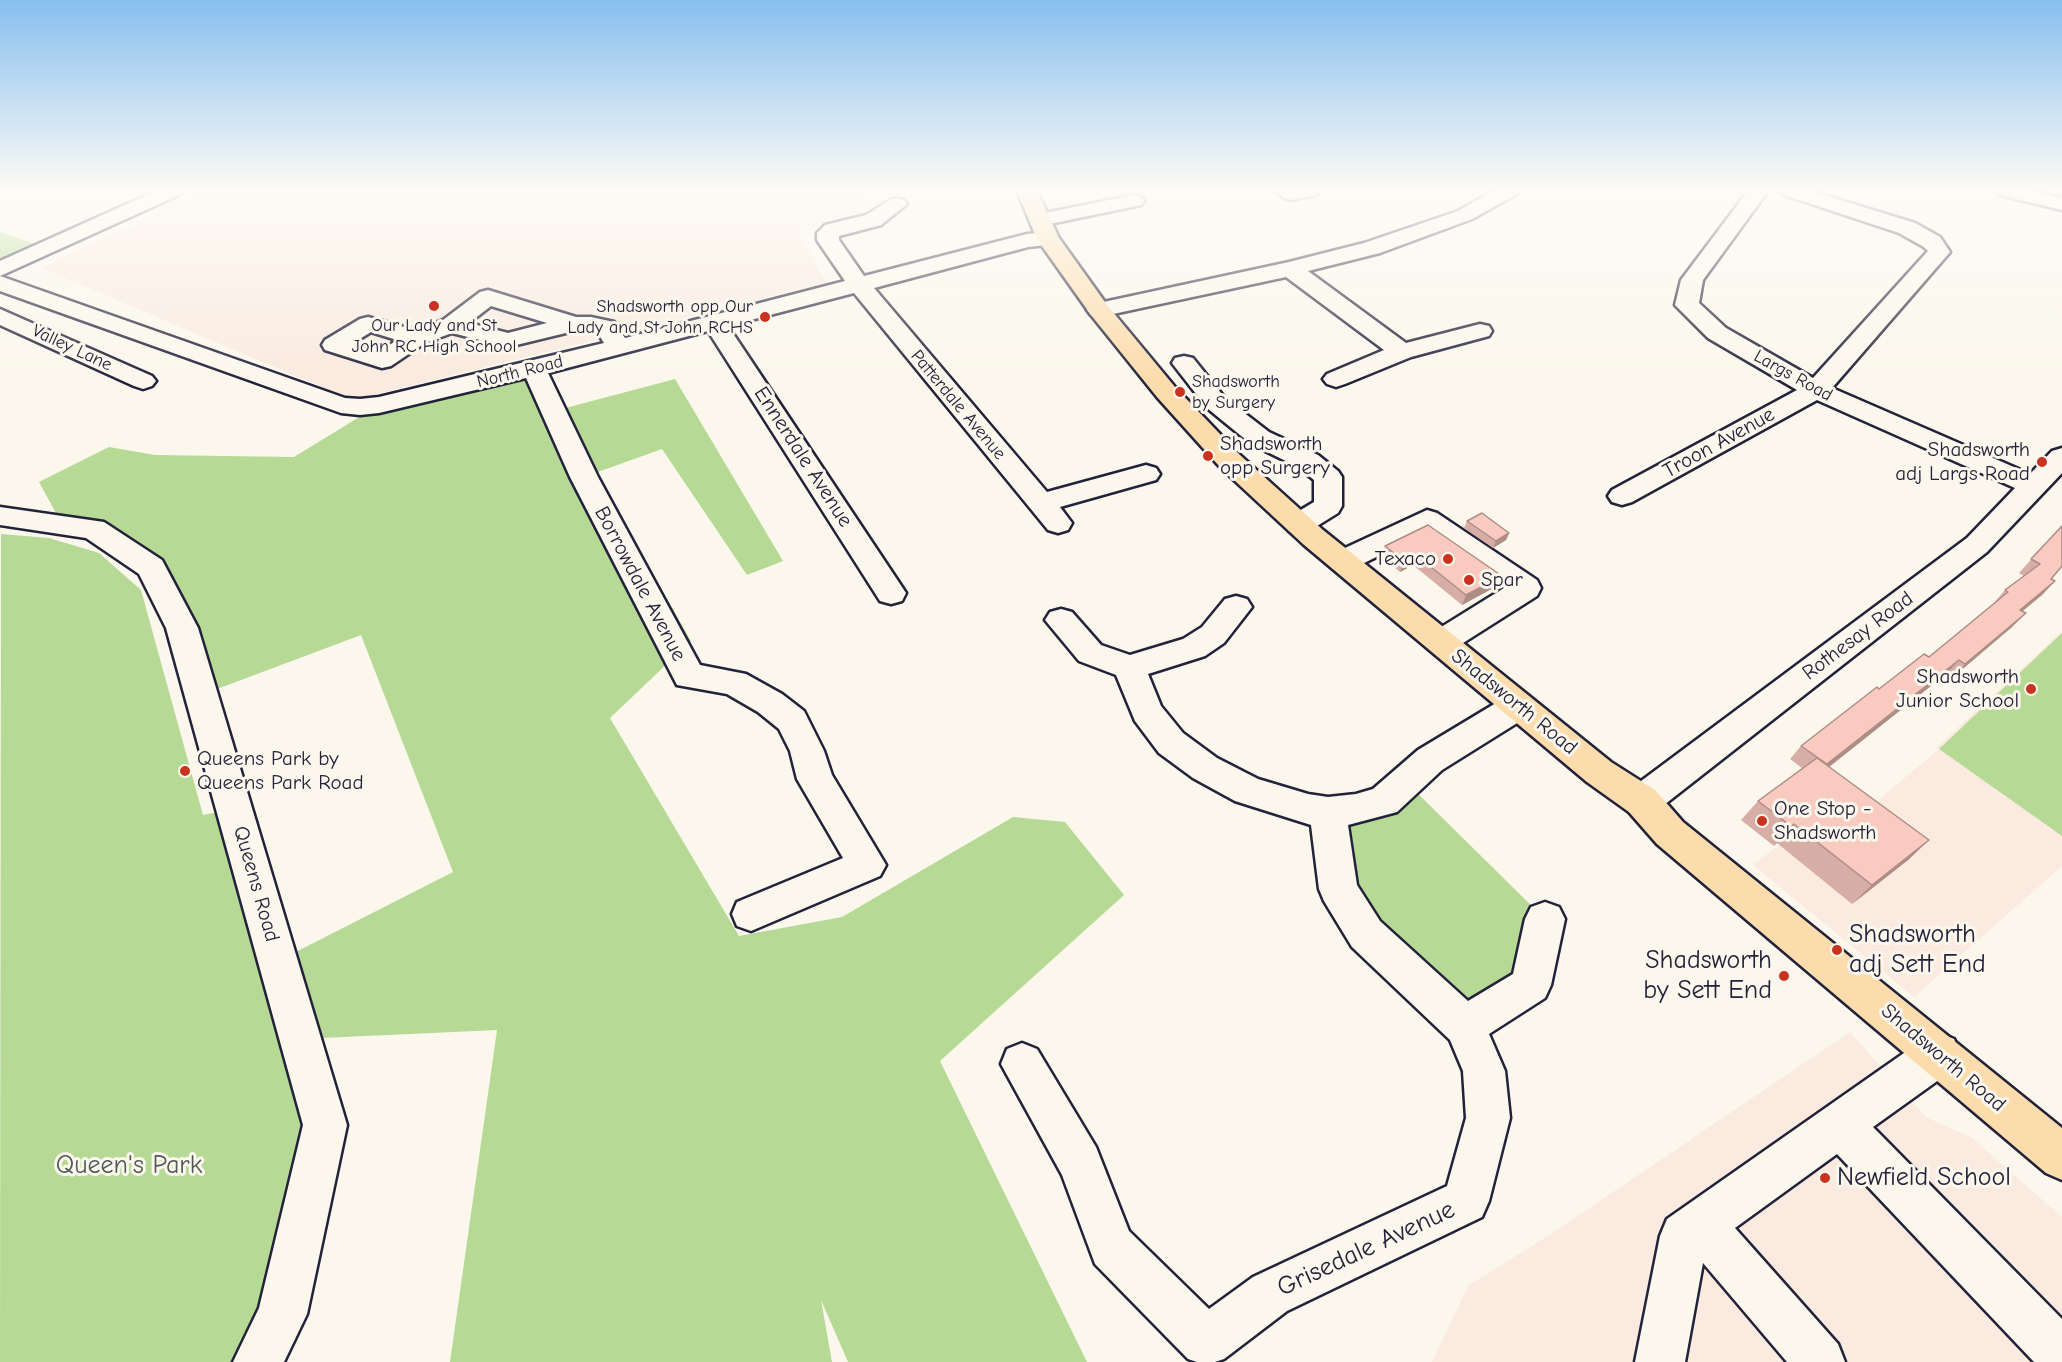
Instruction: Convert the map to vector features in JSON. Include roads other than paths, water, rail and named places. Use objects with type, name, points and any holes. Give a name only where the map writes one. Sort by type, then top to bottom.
[{"type":"main road","name":"Shadsworth Road","points":[[1061,255],[1099,310],[1166,392],[1224,454],[1299,524],[1599,772],[1642,801],[1670,833],[2062,1157]]},
{"type":"street","points":[[0,269],[32,255]]},
{"type":"street","name":"Patterdale Avenue","points":[[838,255],[859,285],[1058,523]]},
{"type":"street","name":"North Road","points":[[0,283],[341,405],[360,407],[379,405],[534,369],[975,255]]},
{"type":"street","points":[[1099,310],[1346,255]]},
{"type":"street","name":"Largs Road","points":[[1711,255],[1692,280],[1687,305],[1717,333],[1816,390],[2034,486]]},
{"type":"street","name":"Troon Avenue","points":[[1622,496],[1816,390],[1937,255]]},
{"type":"street","points":[[1290,269],[1402,352]]},
{"type":"street","points":[[416,338],[451,324],[488,297],[574,324]]},
{"type":"street","name":"Valley Lane","points":[[0,316],[143,381]]},
{"type":"street","name":"Ennerdale Avenue","points":[[714,322],[891,593]]},
{"type":"street","points":[[451,324],[508,340],[574,324],[591,324],[609,329],[618,347]]},
{"type":"street","points":[[1336,379],[1402,352],[1480,331]]},
{"type":"street","points":[[1184,363],[1216,403],[1260,438],[1308,461],[1328,477],[1328,506],[1299,524]]},
{"type":"street","name":"Borrowdale Avenue","points":[[534,369],[584,477],[689,676],[734,683],[770,703],[792,720],[807,751],[815,780],[867,865],[751,914]]},
{"type":"street","name":"Rothesay Road","points":[[1642,801],[1977,545],[2062,458]]},
{"type":"street","points":[[1039,503],[1146,474]]},
{"type":"street","name":"Queens Road","points":[[0,516],[94,529],[151,567],[182,628],[325,1125],[282,1314],[258,1362]]},
{"type":"street","points":[[1343,561],[1426,520],[1526,588],[1441,642]]},
{"type":"street","points":[[1061,621],[1090,653],[1129,667],[1194,648],[1213,635],[1236,607]]},
{"type":"street","points":[[1129,667],[1147,712],[1171,743],[1205,768],[1248,791],[1308,809],[1328,812],[1356,809],[1384,801],[1430,760],[1518,706]]},
{"type":"street","name":"Grisedale Avenue","points":[[1022,1064],[1080,1163],[1112,1247],[1206,1341],[1270,1294],[1466,1201],[1488,1118],[1484,1071],[1465,1026],[1366,934],[1338,889],[1328,812]]},
{"type":"street","points":[[1465,1026],[1531,985],[1545,919]]},
{"type":"street","points":[[1660,1362],[1684,1236],[1939,1054]]},
{"type":"street","points":[[1840,1125],[2016,1305],[2062,1356]]},
{"type":"street","points":[[1701,1224],[1820,1362]]},
{"type":"place","name":"Our Lady and St John RC High School","points":[[434,306]]},
{"type":"place","name":"Shadsworth opp Our Lady and St John RCHS","points":[[765,317]]},
{"type":"place","name":"Shadsworth by Surgery","points":[[1180,392]]},
{"type":"place","name":"Shadsworth opp Surgery","points":[[1208,456]]},
{"type":"place","name":"Shadsworth adj Largs Road","points":[[2042,462]]},
{"type":"place","name":"Texaco","points":[[1448,559]]},
{"type":"place","name":"Spar","points":[[1469,580]]},
{"type":"place","name":"Shadsworth Junior School","points":[[2031,689]]},
{"type":"place","name":"Queens Park by Queens Park Road","points":[[185,771]]},
{"type":"place","name":"One Stop - Shadsworth","points":[[1762,821]]},
{"type":"place","name":"Shadsworth adj Sett End","points":[[1837,950]]},
{"type":"place","name":"Shadsworth by Sett End","points":[[1784,976]]},
{"type":"place","name":"Newfield School","points":[[1825,1178]]},
{"type":"park label","name":"Queen's Park","points":[[129,1166]]}]
